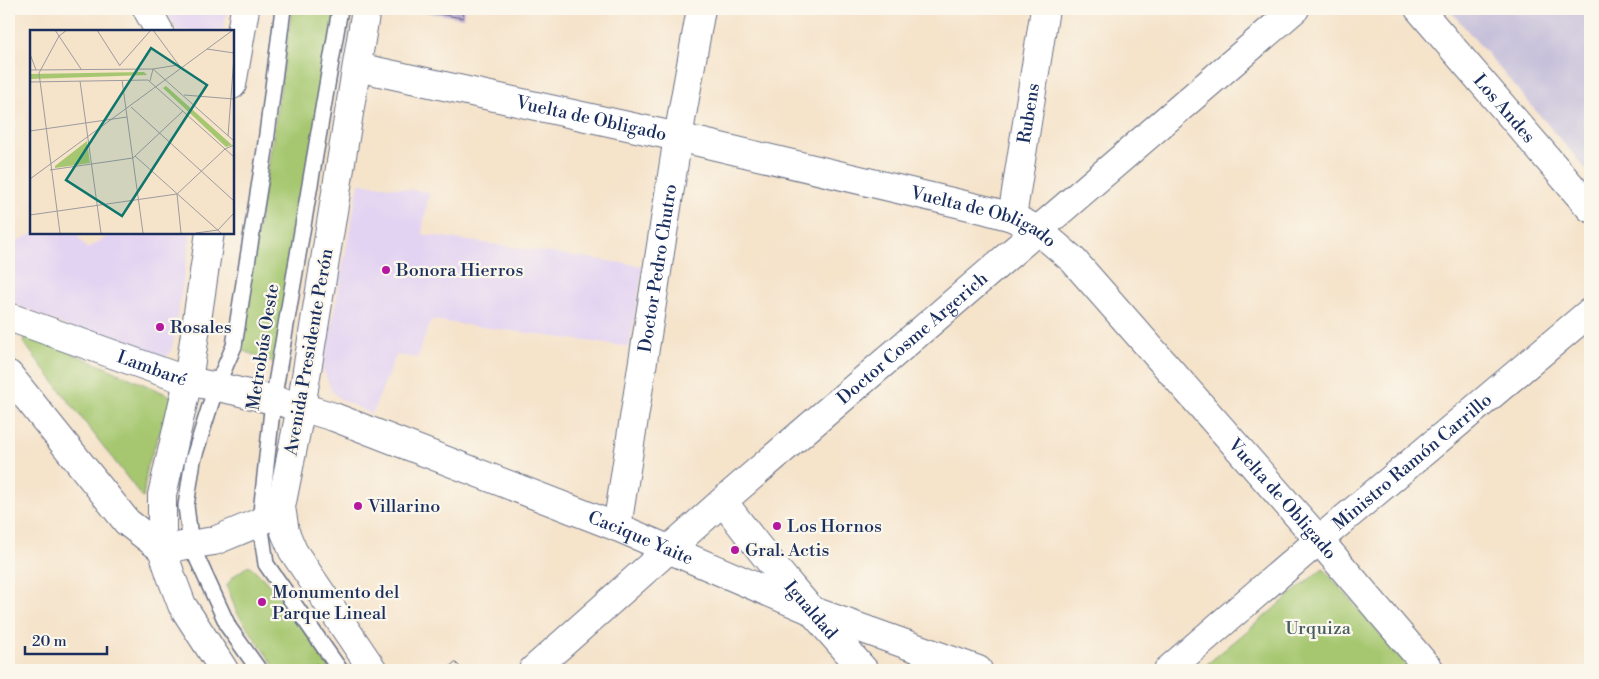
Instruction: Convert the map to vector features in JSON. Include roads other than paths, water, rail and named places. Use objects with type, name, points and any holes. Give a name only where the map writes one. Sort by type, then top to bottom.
[{"type":"street","points":[[147,9],[158,30]]},
{"type":"street","points":[[234,73],[245,9]]},
{"type":"street","name":"Avenida Presidente Perón","points":[[366,9],[301,407],[270,515],[285,532],[293,551],[374,670]]},
{"type":"street","name":"Doctor Pedro Chutro","points":[[617,528],[678,137],[701,9]]},
{"type":"street","name":"Rubens","points":[[1012,217],[1045,9]]},
{"type":"street","name":"Doctor Cosme Argerich","points":[[533,670],[723,501],[1295,9]]},
{"type":"street","name":"Los Andes","points":[[1419,9],[1590,208]]},
{"type":"street","name":"Vuelta de Obligado","points":[[357,67],[678,137],[1012,217],[1038,230],[1073,260],[1319,540],[1430,670]]},
{"type":"street","points":[[210,234],[188,381],[162,495],[162,549],[182,605],[224,670]]},
{"type":"street","name":"Ministro Ramón Carrillo","points":[[1168,670],[1590,312]]},
{"type":"street","name":"Lambaré","points":[[9,317],[188,381],[301,407]]},
{"type":"street","points":[[9,376],[127,522],[162,549],[214,541],[270,515]]},
{"type":"street","name":"Cacique Yaite","points":[[301,407],[334,417],[617,528],[810,610],[978,670]]},
{"type":"street","name":"Igualdad","points":[[723,501],[751,539],[810,610],[864,670]]},
{"type":"lane","name":"Metrobús Oeste","points":[[259,670],[229,628],[191,545],[186,506],[192,460],[216,387],[234,346],[265,150],[283,9]]},
{"type":"lane","name":"Metrobús Oeste","points":[[340,9],[272,401],[270,515],[266,564],[340,670]]},
{"type":"place","name":"Bonora Hierros","points":[[386,270]]},
{"type":"place","name":"Rosales","points":[[160,327]]},
{"type":"place","name":"Villarino","points":[[358,506]]},
{"type":"place","name":"Los Hornos","points":[[777,526]]},
{"type":"place","name":"Gral. Actis","points":[[735,550]]},
{"type":"place","name":"Monumento del Parque Lineal","points":[[262,602]]},
{"type":"park label","name":"Urquiza","points":[[1318,628]]}]
